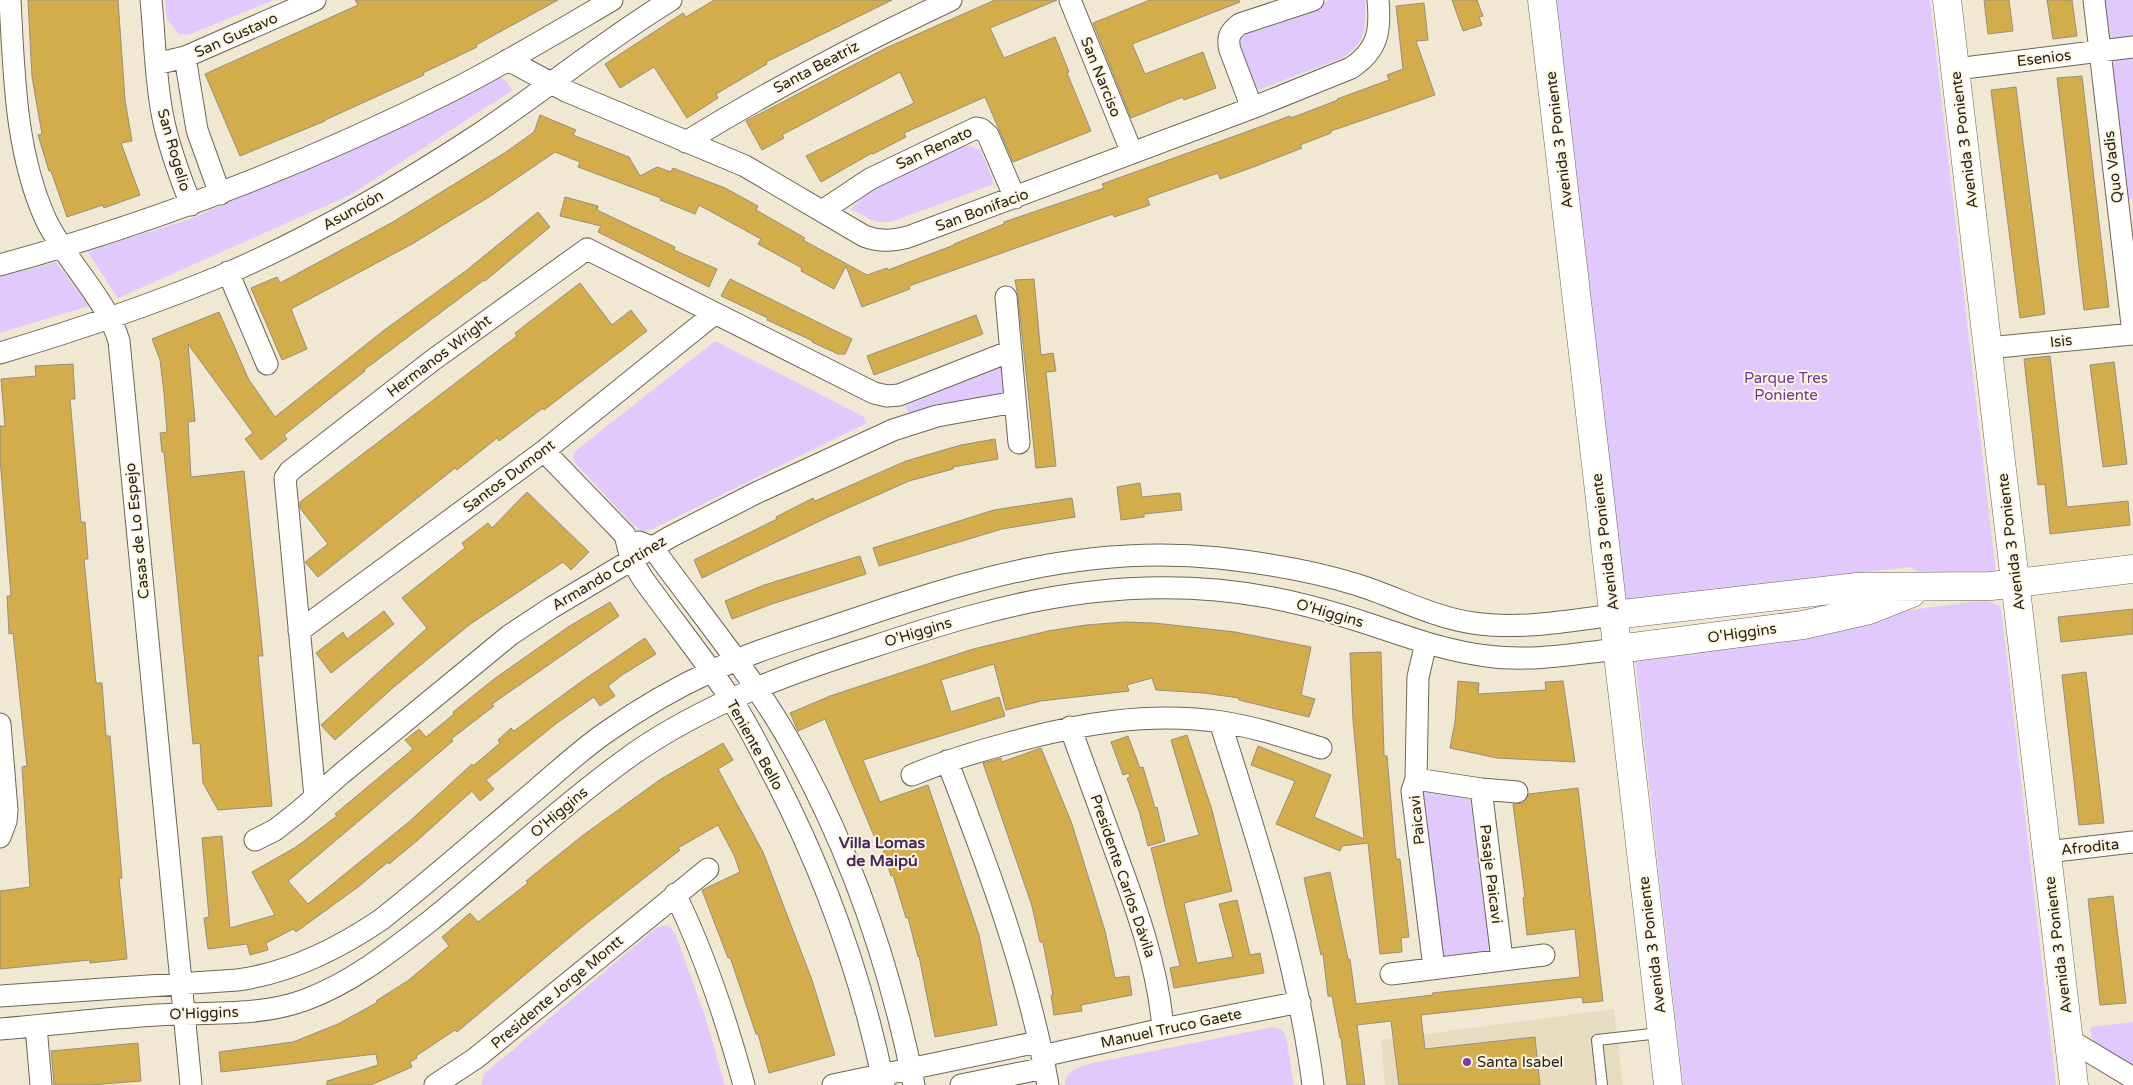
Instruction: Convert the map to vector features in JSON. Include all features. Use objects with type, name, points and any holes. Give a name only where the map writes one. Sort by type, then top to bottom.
[{"type":"street","name":"Casas de Lo Espejo","points":[[10,0],[18,112],[23,142],[40,204],[47,221],[63,248],[109,319],[117,334],[120,348],[191,1085]]},
{"type":"street","name":"San Rogelio","points":[[151,0],[163,119],[173,157],[191,205]]},
{"type":"street","points":[[0,265],[63,248],[191,205],[381,125],[508,60],[612,0]]},
{"type":"street","name":"Asunción","points":[[0,353],[109,319],[228,272],[319,229],[394,187],[474,137],[602,45],[671,0]]},
{"type":"street","name":"Santa Beatriz","points":[[686,142],[847,50],[951,0]]},
{"type":"street","name":"San Narciso","points":[[1070,0],[1132,153]]},
{"type":"street","points":[[1252,108],[1230,50],[1229,35],[1240,24],[1312,0]]},
{"type":"street","name":"San Bonifacio","points":[[508,60],[550,83],[745,166],[864,236],[873,240],[894,240],[908,237],[1015,198],[1338,74],[1360,62],[1375,44],[1380,23],[1378,0]]},
{"type":"street","name":"Avenida 3 Poniente","points":[[1542,0],[1668,1085]]},
{"type":"street","name":"Avenida 3 Poniente","points":[[1948,0],[2074,1085]]},
{"type":"street","name":"Quo Vadis","points":[[2094,0],[2100,51],[2126,207],[2133,333]]},
{"type":"street","name":"San Gustavo","points":[[185,57],[302,3]]},
{"type":"street","name":"Esenios","points":[[1956,69],[2133,47]]},
{"type":"street","points":[[156,64],[185,57]]},
{"type":"street","name":"San Rogelio","points":[[185,57],[197,130],[220,194]]},
{"type":"street","name":"San Renato","points":[[822,211],[870,179],[976,128],[981,129],[988,135],[1015,198]]},
{"type":"street","name":"Hermanos Wright","points":[[314,797],[285,478],[290,471],[433,360],[587,249],[874,393],[887,396]]},
{"type":"street","points":[[228,272],[267,364]]},
{"type":"street","points":[[1006,297],[1019,443]]},
{"type":"street","name":"Santos Dumont","points":[[299,631],[544,451],[714,314]]},
{"type":"street","name":"Isis","points":[[1988,348],[2133,333]]},
{"type":"street","points":[[893,430],[887,396],[909,392],[1011,351]]},
{"type":"street","name":"Armando Cortínez","points":[[255,840],[275,830],[510,635],[631,559],[756,494],[893,430],[937,416],[1015,402]]},
{"type":"street","name":"Teniente Bello","points":[[544,451],[625,535],[631,559],[643,580],[731,699],[750,730],[800,828],[831,900],[861,991],[883,1080]]},
{"type":"street","points":[[625,535],[652,547]]},
{"type":"street","name":"Teniente Bello","points":[[652,547],[756,689],[795,750],[827,816],[856,884],[890,981],[913,1077]]},
{"type":"street","name":"O'Higgins","points":[[0,996],[237,980],[268,975],[310,960],[360,934],[404,901],[604,734],[645,707],[710,671],[974,580],[1062,562],[1149,555],[1227,559],[1299,571],[1355,584],[1432,613],[1472,623],[1513,626],[1536,625],[1857,587],[1926,588],[2015,584],[2133,569]]},
{"type":"street","name":"O'Higgins","points":[[0,1029],[184,1014],[247,1012],[289,1005],[326,990],[364,971],[451,904],[552,818],[632,755],[688,721],[731,699],[822,663],[973,615],[1057,596],[1096,591],[1194,589],[1264,596],[1334,612],[1426,643],[1462,652],[1509,658],[1618,649],[1803,625],[1869,610],[1926,588]]},
{"type":"street","name":"Paicavi","points":[[1426,643],[1418,677],[1416,779],[1412,791],[1434,968]]},
{"type":"street","points":[[912,775],[947,761],[1070,727],[1129,719],[1157,718],[1220,722],[1288,738],[1320,748]]},
{"type":"street","points":[[1220,722],[1270,880],[1300,1002],[1313,1085]]},
{"type":"street","points":[[0,724],[7,810],[6,820],[0,837]]},
{"type":"street","name":"Presidente Carlos Dávila","points":[[1070,727],[1142,928],[1154,967],[1163,1029]]},
{"type":"street","points":[[947,761],[992,878],[1014,946],[1043,1063]]},
{"type":"street","points":[[1416,779],[1481,789],[1517,792]]},
{"type":"street","name":"Pasaje Paicavi","points":[[1481,789],[1502,959]]},
{"type":"street","name":"Afrodita","points":[[2047,852],[2133,842]]},
{"type":"street","name":"Presidente Jorge Montt","points":[[435,1085],[462,1077],[498,1041],[675,894],[708,869]]},
{"type":"street","points":[[675,894],[706,964],[723,1012],[744,1085]]},
{"type":"street","points":[[1391,974],[1544,955]]},
{"type":"street","name":"Manuel Truco Gaete","points":[[961,1085],[1163,1029],[1300,1002]]},
{"type":"street","points":[[36,1026],[41,1085]]},
{"type":"street","points":[[2068,1039],[2133,1078]]},
{"type":"street","name":"Manuel Truco Gaete","points":[[833,1085],[1043,1063]]},
{"type":"lane","points":[[1602,1085],[1597,1040],[1662,1033]]},
{"type":"shaded area","points":[[1614,1009],[1623,1085],[1385,1085],[1381,1040]]},
{"type":"green space","points":[[165,0],[274,0],[188,35],[179,34],[167,20]]},
{"type":"green space","points":[[1331,0],[1365,0],[1365,26],[1361,40],[1350,52],[1342,58],[1258,90],[1249,82],[1234,42],[1242,30]]},
{"type":"green space","name":"Parque Tres Poniente","points":[[1553,0],[1930,0],[1996,574],[1931,580],[1910,567],[1622,600]]},
{"type":"green space","points":[[2103,0],[2133,0],[2133,41],[2109,44]]},
{"type":"green space","points":[[2133,57],[2133,199],[2122,201],[2104,60]]},
{"type":"green space","points":[[502,77],[513,90],[350,195],[118,298],[87,251],[191,219]]},
{"type":"green space","points":[[963,143],[981,150],[994,184],[891,222],[876,222],[850,209],[881,183]]},
{"type":"green space","points":[[56,262],[89,306],[0,333],[0,277]]},
{"type":"green space","points":[[715,341],[863,416],[867,423],[643,532],[633,525],[576,464],[573,459],[574,452]]},
{"type":"green space","points":[[1003,365],[1005,393],[910,414],[905,406]]},
{"type":"green space","points":[[1987,600],[2000,606],[2002,615],[2056,1085],[1683,1085],[1635,660],[1857,617]]},
{"type":"green space","points":[[1431,784],[1470,800],[1490,950],[1443,956],[1421,792]]},
{"type":"green space","points":[[666,925],[676,935],[706,1019],[725,1085],[481,1085],[484,1074],[656,928]]},
{"type":"green space","points":[[2133,1022],[2133,1069],[2092,1043],[2090,1027]]},
{"type":"green space","points":[[1273,1027],[1281,1029],[1286,1035],[1294,1085],[1065,1085],[1065,1080],[1070,1072],[1088,1064]]},
{"type":"building","points":[[28,0],[118,0],[125,100],[132,141],[121,143],[140,195],[104,208],[103,205],[67,217],[51,171],[49,171],[38,135],[42,134],[32,77]]},
{"type":"building","points":[[355,0],[558,0],[476,45],[477,47],[423,73],[424,75],[325,121],[240,156],[205,74],[358,5]]},
{"type":"building","points":[[714,0],[892,0],[766,62],[767,64],[716,94],[718,98],[687,118],[654,67],[620,88],[605,64],[683,13],[686,17]]},
{"type":"building","points":[[995,0],[1057,0],[990,28],[1004,58],[1055,37],[1069,72],[1067,73],[1091,131],[1013,162],[985,97],[904,133],[906,137],[872,153],[821,182],[806,156],[914,103],[900,72],[782,135],[784,138],[762,150],[746,121],[886,48]]},
{"type":"building","points":[[1150,0],[1239,0],[1240,2],[1132,44],[1145,74],[1203,52],[1216,88],[1184,100],[1183,97],[1131,118],[1093,23]]},
{"type":"building","points":[[1452,0],[1477,0],[1483,16],[1479,17],[1482,25],[1463,31]]},
{"type":"building","points":[[1984,0],[2009,0],[2013,31],[1988,34]]},
{"type":"building","points":[[2047,0],[2072,0],[2077,36],[2053,39]]},
{"type":"building","points":[[1424,3],[1428,40],[1416,41],[1435,95],[1331,131],[1331,133],[1300,145],[1302,148],[1256,166],[1220,179],[1218,173],[1147,198],[1150,205],[1114,217],[1113,214],[1064,231],[909,286],[910,289],[862,307],[846,266],[834,289],[801,271],[802,268],[758,244],[761,239],[699,205],[695,214],[660,200],[661,198],[578,167],[580,162],[555,152],[489,197],[412,244],[291,309],[307,349],[282,360],[251,288],[277,277],[280,283],[393,222],[506,152],[534,132],[540,115],[576,130],[573,135],[629,157],[640,176],[657,167],[671,172],[673,168],[725,188],[758,206],[756,210],[805,238],[803,240],[867,275],[887,268],[888,270],[954,245],[1004,224],[1004,222],[1104,188],[1102,184],[1290,116],[1291,118],[1389,80],[1387,75],[1403,69],[1396,6]]},
{"type":"building","points":[[2082,76],[2109,307],[2084,310],[2057,78]]},
{"type":"building","points":[[2016,87],[2045,314],[2020,318],[1991,90]]},
{"type":"building","points":[[565,197],[598,206],[597,210],[675,247],[674,250],[717,269],[709,287],[598,232],[601,226],[560,216]]},
{"type":"building","points":[[538,212],[550,227],[485,281],[364,370],[284,435],[287,439],[261,460],[245,439],[253,433],[188,344],[195,421],[188,422],[191,477],[244,471],[263,656],[258,656],[272,806],[218,810],[203,783],[200,743],[193,744],[164,452],[162,452],[160,433],[167,432],[164,393],[160,360],[152,339],[219,312],[249,380],[275,417],[383,331],[467,270]]},
{"type":"building","points":[[730,279],[852,339],[845,354],[838,354],[812,342],[767,320],[768,318],[721,296]]},
{"type":"building","points":[[1034,279],[1041,355],[1053,353],[1056,371],[1046,372],[1056,466],[1036,468],[1015,280]]},
{"type":"building","points":[[580,283],[612,325],[631,310],[647,331],[544,410],[543,408],[499,441],[497,438],[457,470],[455,468],[318,577],[305,562],[328,544],[300,508],[300,502],[517,336],[515,333]]},
{"type":"building","points":[[976,315],[983,334],[874,375],[867,356]]},
{"type":"building","points":[[2050,356],[2067,507],[2128,501],[2130,525],[2050,534],[2045,484],[2038,485],[2024,359]]},
{"type":"building","points":[[2114,362],[2127,464],[2103,467],[2090,365]]},
{"type":"building","points":[[73,364],[75,399],[70,399],[81,522],[85,522],[88,559],[84,559],[96,683],[102,683],[106,736],[110,736],[122,878],[119,878],[127,959],[90,963],[90,960],[0,969],[0,891],[30,887],[22,767],[27,766],[13,633],[9,634],[7,596],[11,596],[0,458],[0,426],[5,426],[1,379],[36,376],[35,366]]},
{"type":"building","points":[[995,439],[998,459],[953,467],[953,469],[909,481],[826,518],[702,578],[694,560],[777,519],[776,517],[813,498],[815,501],[906,461],[961,445]]},
{"type":"building","points":[[1140,483],[1142,497],[1180,493],[1182,510],[1144,514],[1144,517],[1121,520],[1117,487]]},
{"type":"building","points":[[527,492],[589,552],[571,570],[563,562],[469,625],[395,686],[335,740],[321,725],[427,628],[402,598],[465,548],[462,543],[488,523],[492,528]]},
{"type":"building","points":[[1072,498],[1075,517],[1002,529],[879,566],[873,548],[994,510]]},
{"type":"building","points":[[860,556],[866,574],[732,619],[725,601],[764,585]]},
{"type":"building","points":[[610,602],[619,616],[492,704],[494,706],[451,739],[453,741],[288,881],[308,904],[410,821],[472,764],[473,766],[500,743],[498,740],[511,728],[514,731],[645,638],[656,654],[608,686],[615,696],[600,706],[594,697],[557,723],[486,780],[494,789],[480,801],[472,791],[418,840],[358,887],[296,932],[293,929],[266,943],[268,950],[250,955],[247,944],[208,949],[204,918],[209,917],[202,838],[222,836],[230,928],[275,915],[252,872],[296,847],[337,816],[335,814],[413,749],[405,740],[419,729],[426,737],[494,679],[568,627]]},
{"type":"building","points":[[2133,609],[2133,634],[2061,642],[2058,617]]},
{"type":"building","points":[[384,611],[394,624],[331,673],[316,653],[343,632],[347,639]]},
{"type":"building","points":[[1125,622],[1154,623],[1235,632],[1311,647],[1301,695],[1315,699],[1309,717],[1239,700],[1239,698],[1204,693],[1156,690],[1152,678],[1127,685],[1129,691],[1041,701],[1006,710],[994,664],[941,680],[951,712],[999,697],[1005,716],[863,760],[880,802],[928,785],[979,935],[997,1025],[935,1037],[919,956],[908,917],[906,918],[879,837],[875,838],[825,719],[798,731],[790,713],[830,696],[973,649],[1048,631],[1086,625]]},
{"type":"building","points":[[1381,652],[1384,756],[1387,756],[1396,859],[1400,859],[1409,937],[1401,938],[1402,952],[1380,954],[1368,843],[1342,846],[1340,851],[1276,824],[1295,781],[1251,765],[1258,746],[1331,775],[1314,817],[1364,839],[1353,720],[1350,653]]},
{"type":"building","points":[[2086,672],[2104,823],[2079,825],[2062,675]]},
{"type":"building","points":[[1458,681],[1479,683],[1478,694],[1546,690],[1545,682],[1563,681],[1575,762],[1497,758],[1450,748],[1455,722]]},
{"type":"building","points":[[1187,735],[1212,810],[1232,891],[1184,903],[1197,963],[1233,957],[1219,904],[1237,900],[1250,955],[1260,953],[1264,973],[1174,988],[1170,968],[1180,966],[1151,848],[1199,835],[1171,740]]},
{"type":"building","points":[[1128,736],[1140,768],[1143,767],[1155,808],[1157,807],[1165,841],[1148,846],[1139,811],[1127,778],[1130,777],[1129,773],[1123,775],[1111,742]]},
{"type":"building","points":[[723,743],[733,760],[718,769],[763,852],[812,980],[835,1055],[769,1073],[758,1034],[756,1034],[730,957],[728,958],[702,890],[740,872],[734,855],[718,825],[678,848],[680,850],[582,927],[457,1032],[455,1030],[416,1056],[417,1058],[410,1062],[412,1067],[371,1085],[327,1085],[327,1081],[378,1065],[376,1054],[221,1072],[219,1052],[293,1042],[338,1024],[378,1002],[376,1001],[409,980],[449,946],[442,937],[470,913],[478,922],[528,883],[526,881],[582,836],[661,779]]},
{"type":"building","points":[[1041,748],[1072,824],[1105,931],[1115,978],[1129,976],[1132,995],[1081,1005],[1082,1011],[1054,1015],[1051,995],[1053,995],[1043,942],[1040,942],[1032,906],[983,763],[1001,758],[1002,762]]},
{"type":"building","points":[[1578,788],[1603,1001],[1583,1003],[1582,997],[1421,1015],[1425,1049],[1535,1037],[1540,1085],[1399,1085],[1391,1021],[1357,1025],[1365,1085],[1347,1085],[1341,1038],[1332,996],[1328,996],[1323,954],[1321,955],[1304,878],[1330,872],[1348,959],[1350,959],[1356,1004],[1433,995],[1432,993],[1580,977],[1575,929],[1527,935],[1523,898],[1525,897],[1513,804],[1523,803],[1529,794]]},
{"type":"building","points":[[2113,896],[2126,1003],[2100,1005],[2088,899]]},
{"type":"building","points":[[138,1043],[141,1081],[91,1085],[54,1085],[51,1051]]},
{"type":"place","name":"Santa Isabel","points":[[1467,1062]]},
{"type":"district","name":"Villa Lomas de Maipú","points":[[882,851]]}]
